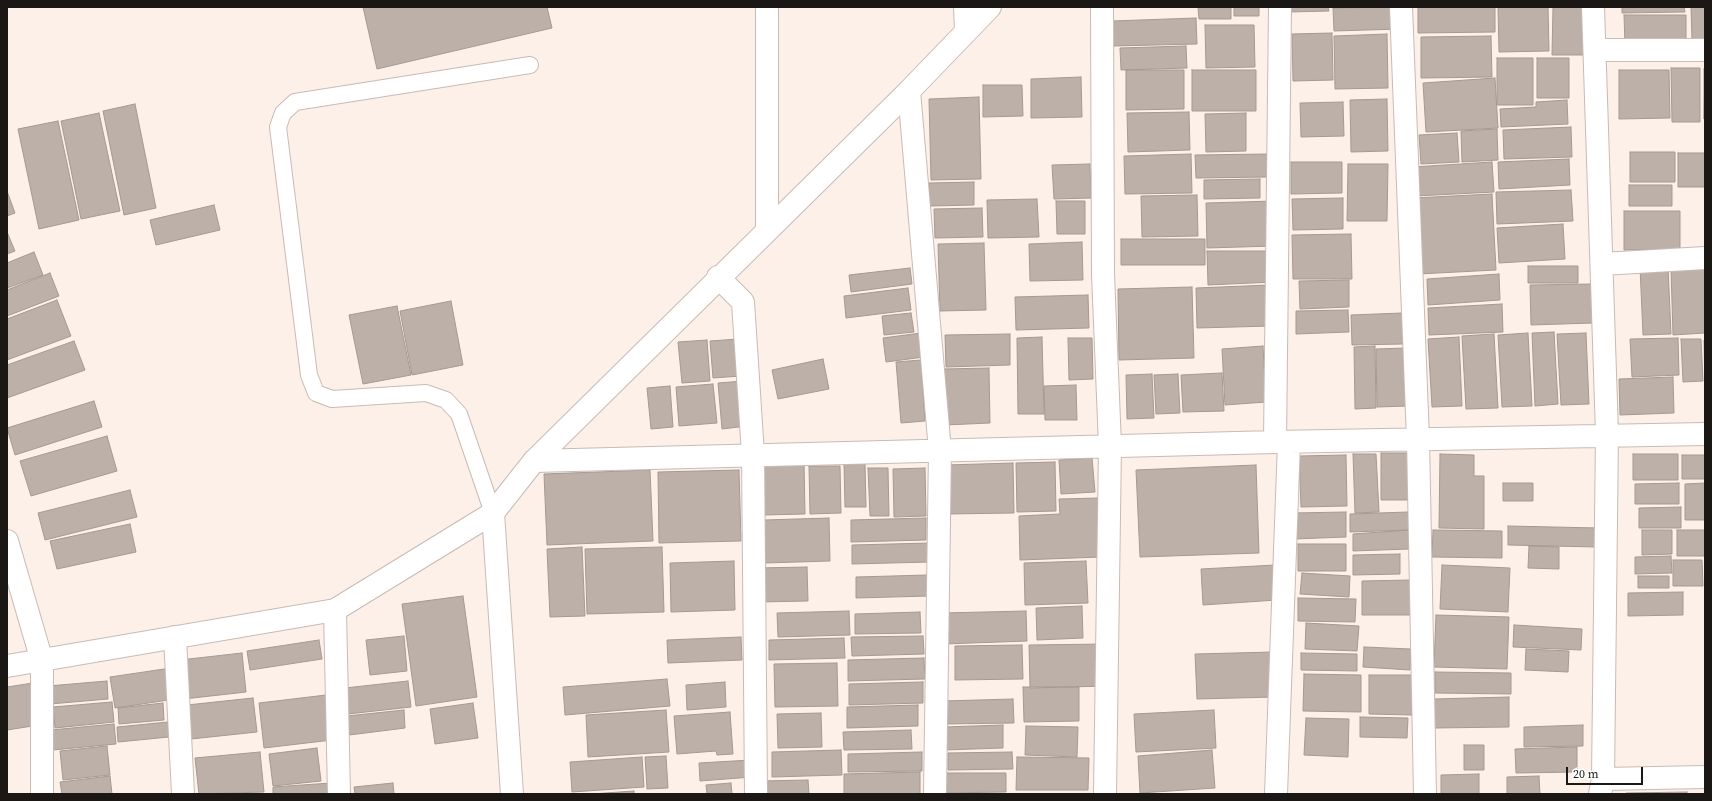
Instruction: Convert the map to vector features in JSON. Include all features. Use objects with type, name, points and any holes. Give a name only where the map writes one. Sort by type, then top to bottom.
[{"type":"street","points":[[767,7],[767,229]]},
{"type":"street","points":[[965,7],[966,31]]},
{"type":"street","points":[[7,666],[335,610],[493,513],[534,461],[718,277],[909,90],[990,7]]},
{"type":"street","points":[[1102,7],[1103,274],[1110,446],[1105,794]]},
{"type":"street","points":[[1276,794],[1282,442],[1280,7]]},
{"type":"street","points":[[1401,7],[1418,439],[1425,794]]},
{"type":"street","points":[[1594,7],[1607,434],[1602,786],[1705,777]]},
{"type":"street","points":[[1595,50],[1705,50]]},
{"type":"street","points":[[909,90],[940,451],[935,794]]},
{"type":"street","points":[[1602,264],[1705,258]]},
{"type":"street","points":[[718,277],[743,302],[753,454],[756,794]]},
{"type":"street","points":[[534,461],[753,454],[940,451],[1607,434],[1705,434]]},
{"type":"street","points":[[493,513],[512,794]]},
{"type":"street","points":[[7,542],[42,661],[42,794]]},
{"type":"street","points":[[335,610],[339,794]]},
{"type":"street","points":[[175,637],[183,794]]},
{"type":"lane","points":[[493,513],[459,414],[446,400],[426,393],[332,399],[316,393],[309,374],[278,127],[282,113],[295,102],[530,65]]},
{"type":"building","points":[[363,7],[547,7],[552,28],[377,69]]},
{"type":"building","points":[[1198,7],[1231,7],[1231,19],[1199,19]]},
{"type":"building","points":[[1234,7],[1259,7],[1259,16],[1234,16]]},
{"type":"building","points":[[1289,7],[1328,7],[1329,11],[1289,12]]},
{"type":"building","points":[[1400,7],[1400,29],[1334,31],[1333,8]]},
{"type":"building","points":[[1418,7],[1495,7],[1495,32],[1418,33]]},
{"type":"building","points":[[1498,7],[1548,7],[1549,51],[1499,52]]},
{"type":"building","points":[[1553,7],[1585,7],[1585,55],[1552,55]]},
{"type":"building","points":[[1622,7],[1684,7],[1685,12],[1622,13]]},
{"type":"building","points":[[1691,7],[1705,7],[1705,41],[1692,41]]},
{"type":"building","points":[[1624,15],[1686,15],[1686,45],[1625,45]]},
{"type":"building","points":[[1196,18],[1197,44],[1113,46],[1112,21]]},
{"type":"building","points":[[1205,25],[1254,25],[1255,67],[1206,68]]},
{"type":"building","points":[[1332,33],[1333,80],[1293,81],[1292,34]]},
{"type":"building","points":[[1387,34],[1388,88],[1335,89],[1334,36]]},
{"type":"building","points":[[1491,36],[1492,77],[1421,78],[1421,37]]},
{"type":"building","points":[[1186,46],[1187,68],[1121,70],[1120,48]]},
{"type":"building","points":[[1497,58],[1533,58],[1533,105],[1497,105]]},
{"type":"building","points":[[1537,58],[1569,58],[1569,98],[1537,98]]},
{"type":"building","points":[[1671,68],[1700,68],[1700,122],[1672,122]]},
{"type":"building","points":[[1704,69],[1705,69],[1704,119]]},
{"type":"building","points":[[1126,70],[1184,70],[1184,109],[1126,110]]},
{"type":"building","points":[[1192,70],[1256,70],[1256,111],[1192,111]]},
{"type":"building","points":[[1619,70],[1669,70],[1670,118],[1619,119]]},
{"type":"building","points":[[1081,77],[1082,117],[1031,118],[1031,79]]},
{"type":"building","points":[[1495,78],[1498,128],[1426,132],[1423,83]]},
{"type":"building","points":[[983,85],[1022,85],[1023,116],[983,117]]},
{"type":"building","points":[[979,97],[981,179],[931,180],[929,99]]},
{"type":"building","points":[[1387,99],[1388,151],[1351,152],[1350,100]]},
{"type":"building","points":[[1567,100],[1568,124],[1501,127],[1500,109],[1536,107],[1536,102]]},
{"type":"building","points":[[1343,102],[1344,136],[1301,137],[1300,103]]},
{"type":"building","points":[[135,104],[156,208],[124,215],[103,111]]},
{"type":"building","points":[[1189,112],[1190,150],[1128,152],[1127,113]]},
{"type":"building","points":[[99,113],[120,211],[81,219],[61,121]]},
{"type":"building","points":[[1246,113],[1246,151],[1206,152],[1205,114]]},
{"type":"building","points":[[58,121],[79,220],[39,229],[18,129]]},
{"type":"building","points":[[1571,127],[1572,157],[1504,159],[1503,130]]},
{"type":"building","points":[[1497,129],[1498,160],[1462,162],[1461,131]]},
{"type":"building","points":[[1457,133],[1459,162],[1421,164],[1419,135]]},
{"type":"building","points":[[1630,152],[1675,152],[1675,182],[1630,182]]},
{"type":"building","points":[[1678,153],[1705,153],[1705,187],[1678,187]]},
{"type":"building","points":[[1191,154],[1192,193],[1125,194],[1124,156]]},
{"type":"building","points":[[1269,154],[1269,177],[1196,178],[1195,155]]},
{"type":"building","points":[[1569,159],[1570,185],[1499,189],[1498,162]]},
{"type":"building","points":[[1291,162],[1342,162],[1342,193],[1291,194]]},
{"type":"building","points":[[1492,162],[1494,192],[1415,196],[1413,167]]},
{"type":"building","points":[[1090,164],[1091,198],[1054,199],[1052,165]]},
{"type":"building","points":[[1348,164],[1388,164],[1387,221],[1347,221]]},
{"type":"building","points":[[1260,179],[1260,198],[1204,199],[1204,180]]},
{"type":"building","points":[[974,182],[974,205],[930,206],[929,183]]},
{"type":"building","points":[[1629,185],[1672,185],[1672,206],[1629,206]]},
{"type":"building","points":[[1571,190],[1573,221],[1497,224],[1496,192]]},
{"type":"building","points":[[7,191],[15,213],[7,216]]},
{"type":"building","points":[[1492,194],[1496,270],[1418,274],[1414,198]]},
{"type":"building","points":[[1197,195],[1198,236],[1142,237],[1141,196]]},
{"type":"building","points":[[1343,198],[1343,229],[1293,230],[1292,199]]},
{"type":"building","points":[[1037,199],[1039,237],[988,238],[987,200]]},
{"type":"building","points":[[1056,201],[1085,201],[1085,234],[1057,234]]},
{"type":"building","points":[[1275,201],[1274,246],[1207,248],[1206,203]]},
{"type":"building","points":[[214,205],[220,230],[156,245],[150,220]]},
{"type":"building","points":[[982,208],[983,237],[935,238],[934,209]]},
{"type":"building","points":[[1624,211],[1680,211],[1680,249],[1624,250]]},
{"type":"building","points":[[1563,224],[1565,259],[1499,263],[1497,228]]},
{"type":"building","points":[[7,232],[15,251],[7,254]]},
{"type":"building","points":[[1351,234],[1352,279],[1293,279],[1292,235]]},
{"type":"building","points":[[1121,239],[1205,239],[1205,265],[1121,265]]},
{"type":"building","points":[[1082,242],[1083,280],[1030,281],[1029,244]]},
{"type":"building","points":[[984,243],[986,310],[940,311],[938,244]]},
{"type":"building","points":[[1207,251],[1273,251],[1274,282],[1208,285]]},
{"type":"building","points":[[34,252],[43,275],[7,288],[7,263]]},
{"type":"building","points":[[1528,266],[1578,266],[1578,283],[1528,283]]},
{"type":"building","points":[[1668,266],[1671,334],[1643,335],[1640,267]]},
{"type":"building","points":[[910,268],[912,284],[851,292],[849,275]]},
{"type":"building","points":[[1705,268],[1705,333],[1673,335],[1671,269]]},
{"type":"building","points":[[50,273],[59,296],[7,316],[7,290]]},
{"type":"building","points":[[1499,274],[1500,300],[1428,305],[1427,279]]},
{"type":"building","points":[[1349,280],[1349,307],[1300,309],[1299,281]]},
{"type":"building","points":[[1592,284],[1593,323],[1531,325],[1530,285]]},
{"type":"building","points":[[1270,285],[1271,326],[1197,328],[1196,288]]},
{"type":"building","points":[[1192,287],[1194,358],[1119,360],[1118,289]]},
{"type":"building","points":[[908,288],[911,310],[846,318],[844,296]]},
{"type":"building","points":[[1088,295],[1089,328],[1016,330],[1015,297]]},
{"type":"building","points":[[57,300],[71,336],[7,360],[7,319]]},
{"type":"building","points":[[451,301],[463,365],[412,375],[400,311]]},
{"type":"building","points":[[1502,304],[1503,332],[1429,335],[1428,308]]},
{"type":"building","points":[[397,306],[411,375],[363,384],[349,315]]},
{"type":"building","points":[[1348,310],[1349,332],[1296,334],[1296,311]]},
{"type":"building","points":[[911,313],[914,332],[884,335],[882,316]]},
{"type":"building","points":[[1402,313],[1403,344],[1352,345],[1351,315]]},
{"type":"building","points":[[1554,332],[1558,404],[1535,406],[1532,333]]},
{"type":"building","points":[[921,333],[924,357],[886,362],[883,338]]},
{"type":"building","points":[[1528,333],[1532,406],[1502,407],[1498,335]]},
{"type":"building","points":[[1586,333],[1589,404],[1561,405],[1557,334]]},
{"type":"building","points":[[1010,334],[1010,365],[946,367],[945,335]]},
{"type":"building","points":[[1494,334],[1498,408],[1466,409],[1462,336]]},
{"type":"building","points":[[1042,337],[1044,414],[1018,414],[1017,338]]},
{"type":"building","points":[[1459,337],[1462,406],[1432,407],[1428,339]]},
{"type":"building","points":[[1068,338],[1092,338],[1093,379],[1069,380]]},
{"type":"building","points":[[1678,338],[1679,375],[1632,377],[1630,339]]},
{"type":"building","points":[[738,339],[741,376],[713,378],[710,341]]},
{"type":"building","points":[[1681,339],[1701,339],[1703,381],[1683,382]]},
{"type":"building","points":[[707,340],[710,381],[682,383],[678,342]]},
{"type":"building","points":[[74,341],[85,370],[7,398],[7,365]]},
{"type":"building","points":[[1704,341],[1705,341],[1705,388]]},
{"type":"building","points":[[1263,346],[1266,402],[1225,405],[1222,349]]},
{"type":"building","points":[[1375,346],[1376,408],[1355,409],[1354,347]]},
{"type":"building","points":[[1406,348],[1408,406],[1377,407],[1376,349]]},
{"type":"building","points":[[823,359],[829,389],[778,399],[772,370]]},
{"type":"building","points":[[921,360],[925,421],[901,423],[896,362]]},
{"type":"building","points":[[989,368],[990,423],[945,425],[944,369]]},
{"type":"building","points":[[1222,373],[1224,411],[1183,412],[1181,375]]},
{"type":"building","points":[[1152,374],[1154,418],[1127,419],[1126,375]]},
{"type":"building","points":[[1178,374],[1180,413],[1156,414],[1154,375]]},
{"type":"building","points":[[1673,377],[1674,413],[1620,415],[1619,379]]},
{"type":"building","points":[[744,381],[747,426],[722,429],[718,383]]},
{"type":"building","points":[[713,384],[717,423],[679,426],[676,387]]},
{"type":"building","points":[[1076,385],[1077,420],[1045,420],[1044,386]]},
{"type":"building","points":[[670,386],[673,427],[651,429],[647,388]]},
{"type":"building","points":[[94,401],[102,427],[15,455],[7,428]]},
{"type":"building","points":[[107,436],[117,471],[31,496],[20,461]]},
{"type":"building","points":[[1381,453],[1410,453],[1409,500],[1381,500]]},
{"type":"building","points":[[1353,454],[1376,454],[1379,512],[1355,513]]},
{"type":"building","points":[[1440,454],[1474,455],[1474,476],[1484,476],[1484,529],[1439,528]]},
{"type":"building","points":[[1633,454],[1678,454],[1678,480],[1633,480]]},
{"type":"building","points":[[1346,455],[1347,506],[1301,507],[1299,456]]},
{"type":"building","points":[[1682,455],[1705,455],[1705,479],[1682,479]]},
{"type":"building","points":[[1092,458],[1095,492],[1061,494],[1059,460]]},
{"type":"building","points":[[804,461],[805,514],[763,515],[762,462]]},
{"type":"building","points":[[1055,462],[1056,511],[1017,512],[1016,463]]},
{"type":"building","points":[[865,463],[866,507],[845,507],[844,464]]},
{"type":"building","points":[[1013,463],[1014,513],[948,514],[946,465]]},
{"type":"building","points":[[1256,465],[1259,553],[1140,557],[1136,470]]},
{"type":"building","points":[[809,466],[840,466],[841,513],[810,514]]},
{"type":"building","points":[[868,468],[888,468],[889,516],[870,516]]},
{"type":"building","points":[[925,468],[926,516],[894,517],[893,469]]},
{"type":"building","points":[[650,470],[653,541],[547,545],[544,474]]},
{"type":"building","points":[[739,470],[741,541],[659,543],[658,472]]},
{"type":"building","points":[[1503,483],[1533,483],[1533,501],[1503,501]]},
{"type":"building","points":[[1679,483],[1679,504],[1635,504],[1635,484]]},
{"type":"building","points":[[1705,483],[1705,520],[1685,520],[1685,484]]},
{"type":"building","points":[[130,490],[137,517],[45,540],[38,513]]},
{"type":"building","points":[[1099,498],[1101,557],[1020,560],[1019,516],[1060,514],[1059,499]]},
{"type":"building","points":[[1681,507],[1681,528],[1639,528],[1639,508]]},
{"type":"building","points":[[1346,512],[1346,537],[1294,539],[1293,513]]},
{"type":"building","points":[[1408,512],[1409,530],[1350,532],[1350,514]]},
{"type":"building","points":[[829,518],[830,561],[765,563],[764,520]]},
{"type":"building","points":[[926,518],[926,540],[851,542],[851,520]]},
{"type":"building","points":[[130,524],[136,552],[57,569],[50,541]]},
{"type":"building","points":[[1508,526],[1598,528],[1597,547],[1508,545]]},
{"type":"building","points":[[1409,530],[1409,549],[1353,551],[1353,534]]},
{"type":"building","points":[[1433,530],[1502,531],[1502,558],[1432,557]]},
{"type":"building","points":[[1642,530],[1672,530],[1672,554],[1642,555]]},
{"type":"building","points":[[1677,530],[1705,530],[1705,556],[1677,556]]},
{"type":"building","points":[[930,543],[930,562],[852,564],[852,545]]},
{"type":"building","points":[[1298,544],[1346,544],[1346,571],[1298,571]]},
{"type":"building","points":[[1529,546],[1559,547],[1559,569],[1528,568]]},
{"type":"building","points":[[582,547],[585,616],[550,617],[547,549]]},
{"type":"building","points":[[662,547],[664,612],[587,614],[585,549]]},
{"type":"building","points":[[1400,554],[1400,574],[1353,575],[1353,555]]},
{"type":"building","points":[[1671,556],[1672,573],[1635,574],[1635,557]]},
{"type":"building","points":[[1673,560],[1702,560],[1703,586],[1673,586]]},
{"type":"building","points":[[734,561],[735,610],[671,612],[670,563]]},
{"type":"building","points":[[1086,561],[1088,603],[1025,605],[1024,563]]},
{"type":"building","points":[[1275,565],[1277,600],[1203,605],[1201,569]]},
{"type":"building","points":[[1442,565],[1510,568],[1508,612],[1440,609]]},
{"type":"building","points":[[807,567],[808,601],[758,602],[757,568]]},
{"type":"building","points":[[1302,573],[1350,576],[1349,597],[1300,594]]},
{"type":"building","points":[[928,575],[929,596],[856,598],[856,577]]},
{"type":"building","points":[[1638,576],[1669,576],[1669,588],[1638,588]]},
{"type":"building","points":[[1411,580],[1411,615],[1362,615],[1362,581]]},
{"type":"building","points":[[1683,592],[1683,615],[1628,616],[1628,593]]},
{"type":"building","points":[[463,596],[477,697],[416,706],[402,604]]},
{"type":"building","points":[[1298,598],[1356,599],[1355,622],[1298,621]]},
{"type":"building","points":[[1082,606],[1083,638],[1037,640],[1036,608]]},
{"type":"building","points":[[849,611],[850,635],[778,637],[777,613]]},
{"type":"building","points":[[1026,611],[1027,641],[944,644],[943,613]]},
{"type":"building","points":[[920,612],[921,633],[855,634],[855,614]]},
{"type":"building","points":[[1436,615],[1509,617],[1507,669],[1434,667]]},
{"type":"building","points":[[1306,623],[1359,626],[1357,651],[1305,649]]},
{"type":"building","points":[[1514,625],[1582,629],[1581,650],[1513,647]]},
{"type":"building","points":[[404,636],[407,671],[370,675],[366,640]]},
{"type":"building","points":[[923,636],[924,654],[852,656],[851,637]]},
{"type":"building","points":[[741,637],[742,660],[668,663],[667,640]]},
{"type":"building","points":[[844,638],[845,658],[769,660],[769,640]]},
{"type":"building","points":[[319,640],[322,659],[250,670],[247,651]]},
{"type":"building","points":[[1104,644],[1105,686],[1030,688],[1029,645]]},
{"type":"building","points":[[1022,645],[1023,679],[955,680],[955,646]]},
{"type":"building","points":[[1364,647],[1411,649],[1410,670],[1363,667]]},
{"type":"building","points":[[1526,649],[1569,651],[1568,672],[1525,670]]},
{"type":"building","points":[[1273,652],[1274,697],[1197,699],[1195,654]]},
{"type":"building","points":[[242,653],[246,692],[184,699],[180,660]]},
{"type":"building","points":[[1301,653],[1357,654],[1357,671],[1301,670]]},
{"type":"building","points":[[924,658],[925,679],[848,681],[848,660]]},
{"type":"building","points":[[837,663],[838,706],[775,707],[774,664]]},
{"type":"building","points":[[171,668],[175,699],[115,708],[110,677]]},
{"type":"building","points":[[1435,672],[1511,673],[1511,694],[1435,693]]},
{"type":"building","points":[[1304,674],[1361,675],[1361,712],[1303,711]]},
{"type":"building","points":[[1369,675],[1413,675],[1412,715],[1369,714]]},
{"type":"building","points":[[667,679],[670,706],[565,715],[563,687]]},
{"type":"building","points":[[107,681],[108,699],[50,704],[48,686]]},
{"type":"building","points":[[408,681],[411,707],[348,714],[345,688]]},
{"type":"building","points":[[725,682],[726,707],[687,710],[686,685]]},
{"type":"building","points":[[923,682],[923,703],[849,705],[849,684]]},
{"type":"building","points":[[33,683],[39,725],[7,730],[7,687]]},
{"type":"building","points":[[1023,687],[1079,687],[1079,721],[1024,722]]},
{"type":"building","points":[[326,695],[332,740],[264,748],[259,703]]},
{"type":"building","points":[[1509,697],[1509,727],[1434,728],[1434,699]]},
{"type":"building","points":[[253,698],[257,732],[191,739],[187,705]]},
{"type":"building","points":[[1013,699],[1014,723],[943,724],[943,701]]},
{"type":"building","points":[[112,702],[114,722],[55,728],[53,707]]},
{"type":"building","points":[[163,703],[164,720],[119,724],[118,708]]},
{"type":"building","points":[[473,703],[478,738],[435,744],[430,709]]},
{"type":"building","points":[[918,705],[918,726],[847,728],[847,707]]},
{"type":"building","points":[[404,710],[405,728],[349,735],[347,716]]},
{"type":"building","points":[[666,710],[669,752],[588,757],[586,715]]},
{"type":"building","points":[[1214,710],[1216,748],[1136,752],[1134,714]]},
{"type":"building","points":[[730,712],[733,754],[717,755],[716,751],[677,754],[674,716]]},
{"type":"building","points":[[821,713],[822,747],[778,748],[777,714]]},
{"type":"building","points":[[1360,717],[1408,718],[1407,738],[1360,737]]},
{"type":"building","points":[[1306,718],[1349,719],[1348,757],[1304,755]]},
{"type":"building","points":[[168,722],[169,737],[118,742],[117,727]]},
{"type":"building","points":[[114,724],[116,744],[53,750],[51,730]]},
{"type":"building","points":[[1003,725],[1003,748],[944,750],[944,727]]},
{"type":"building","points":[[1583,725],[1583,746],[1524,747],[1524,727]]},
{"type":"building","points":[[1026,726],[1078,727],[1077,757],[1025,755]]},
{"type":"building","points":[[911,730],[912,749],[844,750],[843,732]]},
{"type":"building","points":[[1464,745],[1484,745],[1484,770],[1464,770]]},
{"type":"building","points":[[107,746],[110,775],[63,780],[60,751]]},
{"type":"building","points":[[1577,747],[1577,772],[1516,773],[1515,749]]},
{"type":"building","points":[[317,748],[321,781],[273,786],[269,754]]},
{"type":"building","points":[[841,750],[842,775],[772,777],[772,752]]},
{"type":"building","points":[[1212,750],[1215,788],[1140,793],[1138,756]]},
{"type":"building","points":[[260,752],[264,792],[199,794],[195,758]]},
{"type":"building","points":[[922,752],[922,771],[848,772],[848,754]]},
{"type":"building","points":[[1012,752],[1013,769],[948,770],[948,753]]},
{"type":"building","points":[[666,756],[668,788],[647,789],[645,757]]},
{"type":"building","points":[[642,757],[644,787],[572,792],[570,762]]},
{"type":"building","points":[[1017,757],[1089,758],[1088,790],[1016,790]]},
{"type":"building","points":[[751,760],[752,777],[700,781],[699,763]]},
{"type":"building","points":[[920,772],[920,794],[844,794],[844,774]]},
{"type":"building","points":[[943,773],[1006,773],[1006,792],[943,793]]},
{"type":"building","points":[[1479,774],[1479,794],[1441,794],[1441,775]]},
{"type":"building","points":[[110,776],[112,794],[62,794],[60,782]]},
{"type":"building","points":[[1539,776],[1540,794],[1507,794],[1507,777]]},
{"type":"building","points":[[808,780],[809,794],[764,794],[763,781]]},
{"type":"building","points":[[331,783],[332,794],[273,794],[273,787]]},
{"type":"building","points":[[393,783],[394,794],[355,794],[354,787]]},
{"type":"building","points":[[731,783],[732,794],[707,794],[706,785]]},
{"type":"building","points":[[634,791],[634,794],[591,794]]},
{"type":"building","points":[[1687,792],[1687,794],[1626,794],[1626,793]]}]
